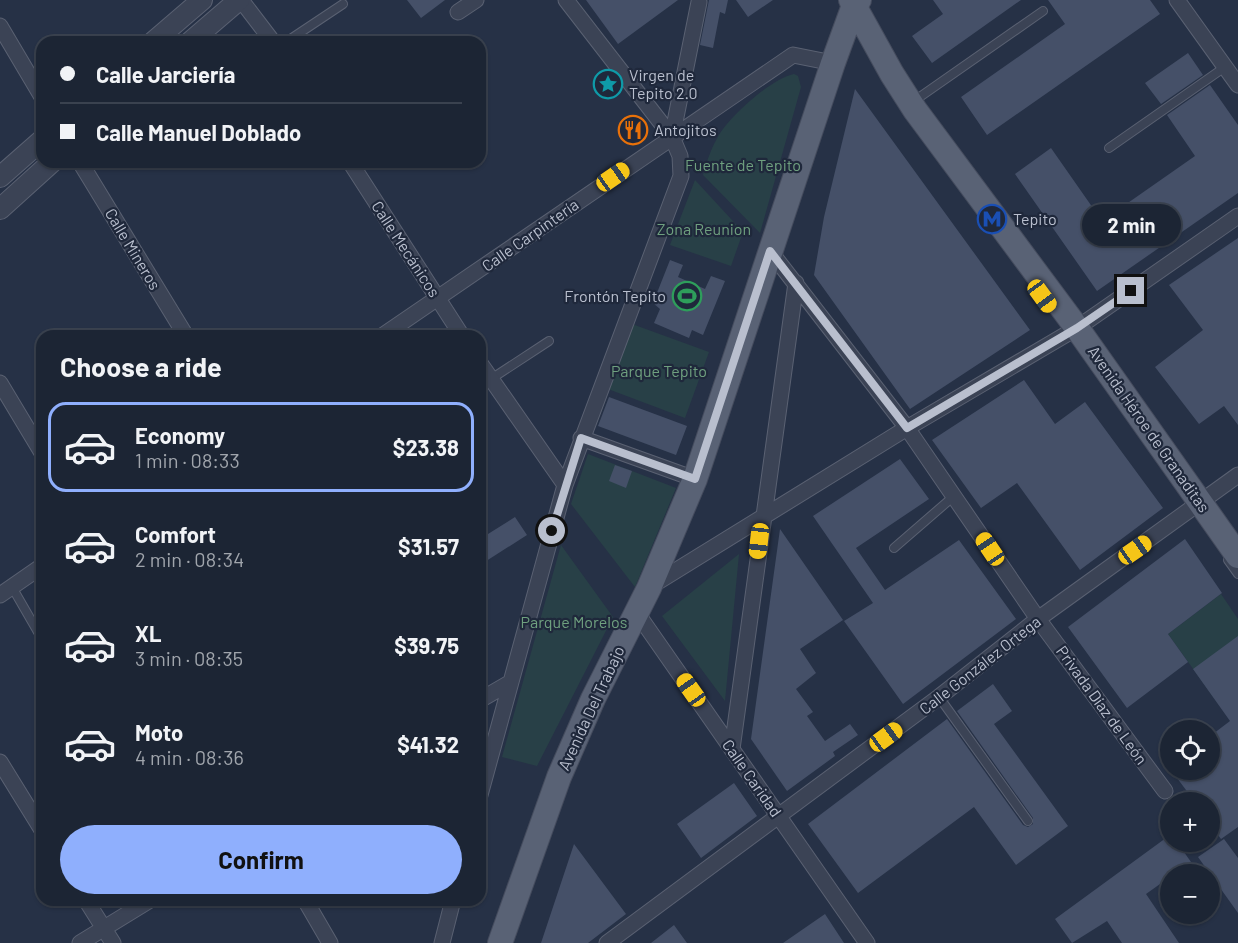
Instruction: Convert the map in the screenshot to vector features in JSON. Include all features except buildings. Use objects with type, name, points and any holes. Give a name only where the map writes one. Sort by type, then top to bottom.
[{"type":"main road","name":"Avenida Del Trabajo","points":[[500,943],[560,777],[593,699],[649,588],[695,479],[852,4]]},
{"type":"main road","name":"Avenida Héroe de Granaditas","points":[[852,4],[910,103],[1073,330],[1195,507],[1232,555]]},
{"type":"street","points":[[160,36],[202,0]]},
{"type":"street","points":[[197,36],[240,0],[268,36]]},
{"type":"street","points":[[458,12],[476,0]]},
{"type":"street","points":[[486,773],[565,485],[681,176],[680,156],[672,137],[566,0]]},
{"type":"street","points":[[1177,0],[1238,85]]},
{"type":"street","points":[[672,137],[699,2]]},
{"type":"street","points":[[0,26],[36,87]]},
{"type":"street","name":"Calle Carpintería","points":[[391,330],[793,55],[833,63]]},
{"type":"street","points":[[0,177],[36,145]]},
{"type":"street","points":[[0,209],[45,168]]},
{"type":"street","name":"Calle Mineros","points":[[84,168],[182,330]]},
{"type":"street","name":"Calle Mecánicos","points":[[354,168],[458,330]]},
{"type":"street","points":[[649,588],[907,428],[1073,330],[1238,216]]},
{"type":"street","name":"Privada Díaz de León","points":[[770,251],[907,428],[1038,619],[1165,791]]},
{"type":"street","points":[[732,748],[796,283]]},
{"type":"street","points":[[486,372],[565,485]]},
{"type":"street","points":[[0,382],[36,443]]},
{"type":"street","points":[[581,438],[695,479]]},
{"type":"street","name":"Calle González Ortega","points":[[607,943],[939,698],[1038,619],[1238,475]]},
{"type":"street","points":[[6,591],[36,571]]},
{"type":"street","name":"Calle Caridad","points":[[637,613],[867,943]]},
{"type":"street","points":[[486,697],[511,682]]},
{"type":"street","points":[[0,762],[36,820]]},
{"type":"street","points":[[90,906],[113,943]]},
{"type":"street","points":[[80,943],[140,906]]},
{"type":"street","points":[[308,906],[330,943]]},
{"type":"street","points":[[442,943],[451,906]]},
{"type":"lane","points":[[295,36],[343,4]]},
{"type":"lane","points":[[852,4],[889,81],[935,151],[1073,330],[1179,489]]},
{"type":"lane","points":[[910,103],[1043,11]]},
{"type":"lane","points":[[1109,148],[1225,67]]},
{"type":"lane","points":[[491,379],[549,342]]},
{"type":"lane","points":[[894,548],[954,496]]},
{"type":"lane","points":[[1232,555],[1238,574]]},
{"type":"lane","points":[[6,591],[36,631]]},
{"type":"lane","points":[[939,698],[1028,821]]},
{"type":"green space","name":"Fuente de Tepito","points":[[794,74],[798,76],[801,87],[760,233],[703,175],[716,140],[733,118],[763,90]]},
{"type":"green space","name":"Zona Reunion","points":[[695,180],[743,232],[731,266],[670,245]]},
{"type":"green space","name":"Parque Tepito","points":[[632,324],[709,352],[685,418],[608,389]]},
{"type":"green space","name":"Parque Morelos","points":[[588,454],[676,488],[635,587],[571,504]]},
{"type":"green space","name":"Parque Morelos","points":[[561,545],[613,617],[537,766],[502,757]]},
{"type":"green space","points":[[739,554],[725,701],[662,616]]},
{"type":"green space","points":[[1221,594],[1238,619],[1238,680],[1214,698],[1168,634]]},
{"type":"place","name":"Virgen de Tepito 2.0","points":[[608,84]]},
{"type":"place","name":"Antojitos","points":[[633,130]]},
{"type":"place","name":"Tepito","points":[[992,219]]},
{"type":"place","name":"Frontón Tepito","points":[[687,296]]},
{"type":"route","points":[[552,531],[581,438],[695,479],[770,251],[907,428],[1077,328],[1131,291]]}]
